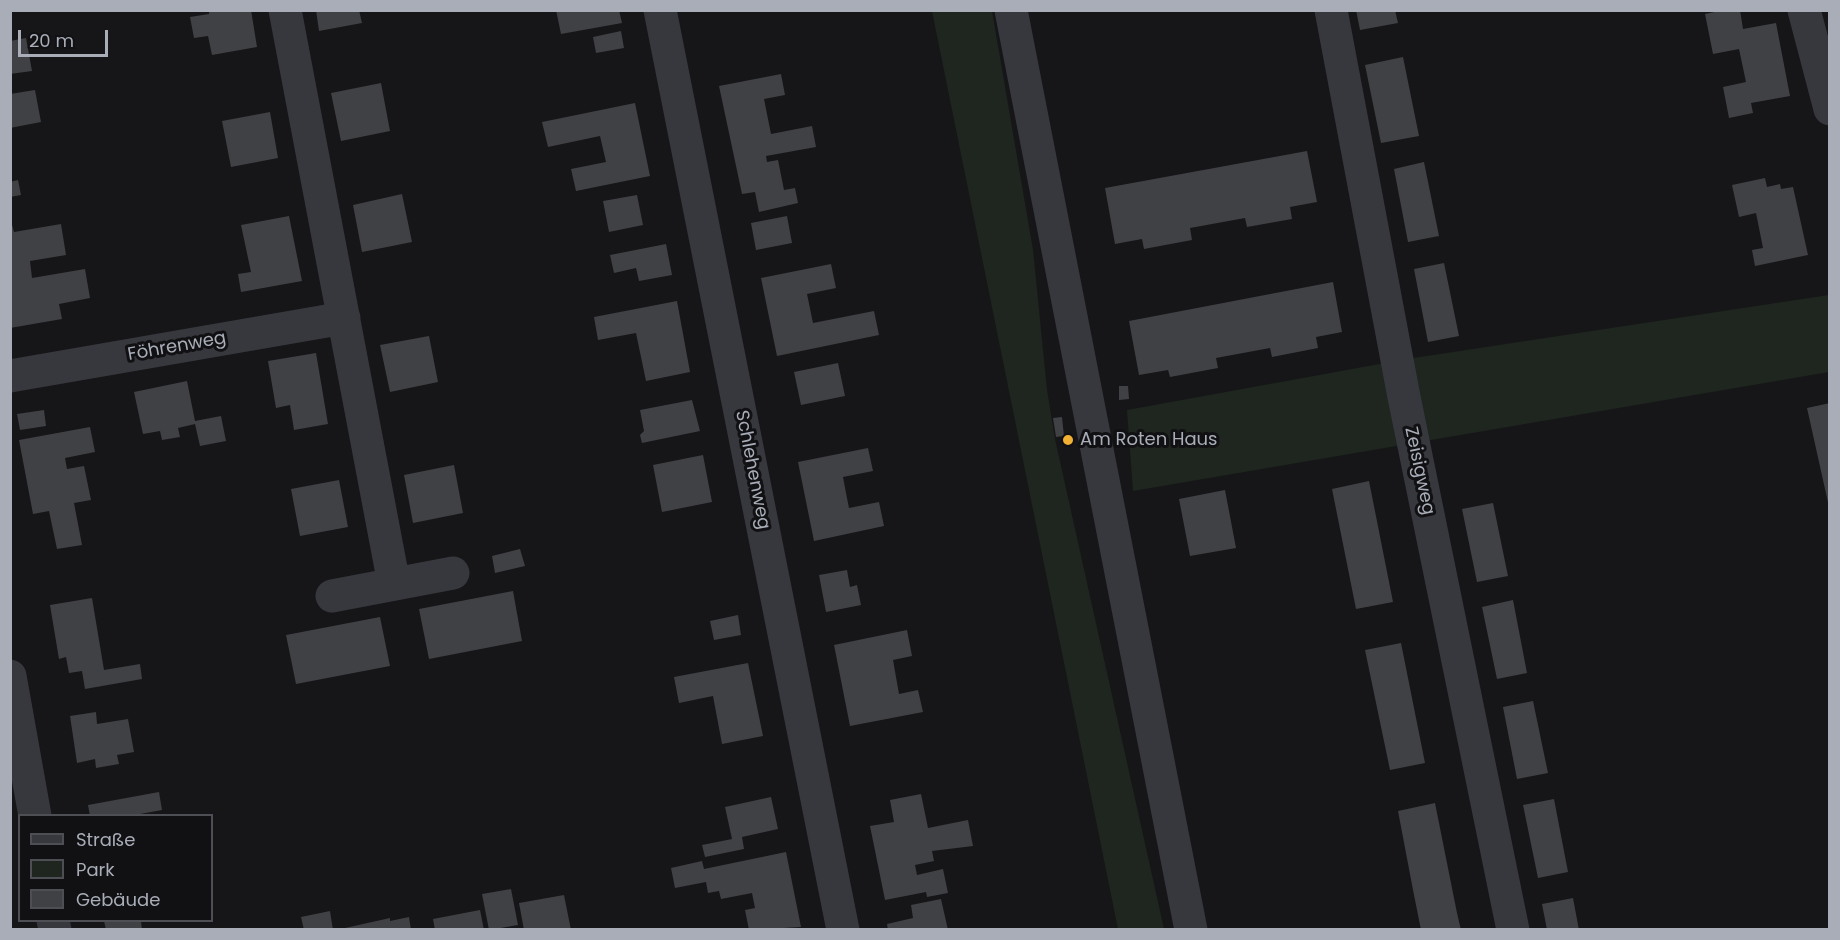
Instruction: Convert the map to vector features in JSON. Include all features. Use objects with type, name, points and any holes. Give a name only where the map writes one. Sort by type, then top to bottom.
[{"type":"street","points":[[285,10],[394,584]]},
{"type":"street","name":"Schlehenweg","points":[[660,10],[843,930]]},
{"type":"street","points":[[1011,10],[1191,930]]},
{"type":"street","name":"Zeisigweg","points":[[1331,10],[1404,397],[1513,930]]},
{"type":"street","points":[[1804,10],[1830,109]]},
{"type":"street","name":"Föhrenweg","points":[[10,376],[344,318]]},
{"type":"street","points":[[332,596],[453,573]]},
{"type":"street","points":[[10,676],[35,814]]},
{"type":"green space","points":[[932,11],[992,11],[1033,250],[1047,390],[1055,439],[1164,929],[1118,929]]},
{"type":"green space","points":[[1829,295],[1829,372],[1133,491],[1127,410],[1407,359]]},
{"type":"building","points":[[209,10],[251,10],[257,47],[212,55],[208,36],[194,38],[190,17],[209,14]]},
{"type":"building","points":[[316,10],[359,10],[362,23],[319,31]]},
{"type":"building","points":[[556,10],[619,10],[622,23],[561,34]]},
{"type":"building","points":[[1356,10],[1395,10],[1398,23],[1360,30]]},
{"type":"building","points":[[1724,10],[1740,10],[1743,29],[1776,23],[1790,96],[1751,103],[1753,113],[1729,118],[1723,87],[1746,82],[1739,49],[1713,54],[1705,14]]},
{"type":"building","points":[[621,31],[624,48],[596,53],[593,37]]},
{"type":"building","points":[[26,38],[32,71],[10,74],[10,41]]},
{"type":"building","points":[[1403,57],[1419,136],[1381,143],[1365,65]]},
{"type":"building","points":[[781,74],[785,95],[764,99],[771,134],[812,126],[816,147],[766,156],[767,162],[778,160],[784,190],[795,188],[798,203],[759,212],[755,192],[742,194],[719,86]]},
{"type":"building","points":[[381,83],[390,131],[341,141],[331,93]]},
{"type":"building","points":[[35,90],[41,122],[10,128],[10,94]]},
{"type":"building","points":[[635,103],[650,176],[576,191],[571,169],[606,162],[600,136],[548,147],[542,122]]},
{"type":"building","points":[[270,112],[278,158],[231,167],[222,121]]},
{"type":"building","points":[[1307,151],[1317,202],[1290,207],[1292,219],[1247,227],[1245,218],[1190,228],[1192,240],[1144,249],[1142,239],[1115,244],[1105,188]]},
{"type":"building","points":[[1424,162],[1439,236],[1408,242],[1394,169]]},
{"type":"building","points":[[1765,178],[1767,187],[1780,184],[1781,189],[1793,187],[1808,255],[1755,266],[1752,250],[1763,248],[1756,213],[1739,217],[1732,185]]},
{"type":"building","points":[[18,180],[21,195],[10,197],[10,182]]},
{"type":"building","points":[[402,194],[412,242],[362,252],[353,205]]},
{"type":"building","points":[[637,195],[643,225],[609,232],[603,201]]},
{"type":"building","points":[[289,216],[302,281],[241,292],[238,274],[251,272],[241,225]]},
{"type":"building","points":[[787,216],[792,243],[756,250],[751,223]]},
{"type":"building","points":[[10,217],[14,232],[61,224],[66,255],[30,261],[32,278],[85,269],[90,298],[59,304],[62,319],[10,328]]},
{"type":"building","points":[[666,244],[672,275],[639,281],[636,268],[614,273],[610,255]]},
{"type":"building","points":[[1444,263],[1459,336],[1428,342],[1414,269]]},
{"type":"building","points":[[831,264],[836,288],[807,294],[813,323],[874,311],[879,335],[777,356],[761,278]]},
{"type":"building","points":[[1333,282],[1342,332],[1316,337],[1318,348],[1272,357],[1270,348],[1216,358],[1218,368],[1170,377],[1168,370],[1139,375],[1129,321]]},
{"type":"building","points":[[677,301],[690,372],[646,381],[636,333],[598,340],[594,317]]},
{"type":"building","points":[[429,336],[438,382],[390,392],[380,345]]},
{"type":"building","points":[[316,353],[328,424],[294,430],[290,405],[276,408],[268,361]]},
{"type":"building","points":[[838,363],[845,396],[801,405],[794,372]]},
{"type":"building","points":[[187,381],[195,421],[221,416],[226,441],[200,446],[195,424],[178,428],[180,437],[162,440],[160,431],[143,434],[134,392]]},
{"type":"building","points":[[1119,386],[1128,386],[1129,399],[1119,400]]},
{"type":"building","points":[[692,400],[700,431],[642,443],[640,435],[644,431],[640,410]]},
{"type":"building","points":[[1830,403],[1830,507],[1829,507],[1807,408]]},
{"type":"building","points":[[44,410],[46,426],[20,430],[17,414]]},
{"type":"building","points":[[1062,417],[1064,436],[1056,437],[1053,418]]},
{"type":"building","points":[[90,427],[95,452],[65,458],[67,469],[84,466],[91,500],[74,503],[82,545],[57,549],[49,511],[33,514],[19,440]]},
{"type":"building","points":[[868,448],[873,471],[843,477],[849,508],[879,502],[884,526],[814,541],[798,462]]},
{"type":"building","points":[[703,455],[712,502],[662,512],[653,465]]},
{"type":"building","points":[[454,465],[463,513],[413,523],[404,475]]},
{"type":"building","points":[[339,480],[348,527],[300,536],[291,489]]},
{"type":"building","points":[[1369,481],[1393,602],[1356,609],[1332,489]]},
{"type":"building","points":[[1225,490],[1236,548],[1190,556],[1179,499]]},
{"type":"building","points":[[1493,503],[1508,576],[1477,582],[1462,509]]},
{"type":"building","points":[[520,549],[525,566],[495,573],[492,556]]},
{"type":"building","points":[[847,570],[850,587],[857,585],[861,605],[826,612],[819,575]]},
{"type":"building","points":[[513,591],[522,641],[429,659],[419,609]]},
{"type":"building","points":[[92,598],[104,670],[140,664],[142,679],[85,689],[82,671],[69,673],[66,657],[59,659],[50,605]]},
{"type":"building","points":[[1513,600],[1527,673],[1497,679],[1482,607]]},
{"type":"building","points":[[738,615],[741,635],[714,640],[710,621]]},
{"type":"building","points":[[380,617],[390,666],[296,684],[286,635]]},
{"type":"building","points":[[907,630],[912,656],[893,660],[899,694],[918,690],[923,712],[850,726],[834,645]]},
{"type":"building","points":[[1401,643],[1425,763],[1390,770],[1365,650]]},
{"type":"building","points":[[748,663],[763,736],[722,744],[713,696],[679,703],[674,677]]},
{"type":"building","points":[[1533,701],[1548,773],[1517,779],[1503,707]]},
{"type":"building","points":[[96,712],[97,724],[128,719],[134,752],[117,755],[119,764],[96,768],[95,759],[77,763],[70,716]]},
{"type":"building","points":[[159,792],[162,810],[140,814],[90,814],[88,805]]},
{"type":"building","points":[[921,794],[928,828],[968,820],[973,846],[932,851],[934,861],[915,865],[917,875],[943,869],[948,893],[927,897],[926,892],[885,900],[870,826],[894,822],[890,800]]},
{"type":"building","points":[[771,797],[778,829],[742,837],[744,849],[705,857],[702,845],[732,839],[725,807]]},
{"type":"building","points":[[1554,799],[1568,872],[1538,878],[1523,805]]},
{"type":"building","points":[[1435,803],[1461,930],[1421,930],[1398,811]]},
{"type":"building","points":[[786,852],[801,927],[749,930],[745,910],[755,908],[752,893],[721,899],[719,891],[708,893],[706,882],[675,888],[671,868],[702,861],[704,869]]},
{"type":"building","points":[[511,889],[518,925],[489,930],[482,894]]},
{"type":"building","points":[[564,895],[571,930],[524,930],[519,903]]},
{"type":"building","points":[[1573,898],[1579,930],[1547,930],[1542,904]]},
{"type":"building","points":[[941,899],[948,930],[888,930],[887,924],[913,918],[911,905]]},
{"type":"building","points":[[480,910],[484,930],[435,930],[433,919]]},
{"type":"building","points":[[330,911],[333,930],[304,930],[301,917]]},
{"type":"building","points":[[409,917],[411,930],[336,930],[390,918],[390,921]]},
{"type":"building","points":[[104,922],[141,922],[142,930],[106,930]]},
{"type":"place","name":"Am Roten Haus","points":[[1068,440]]}]
